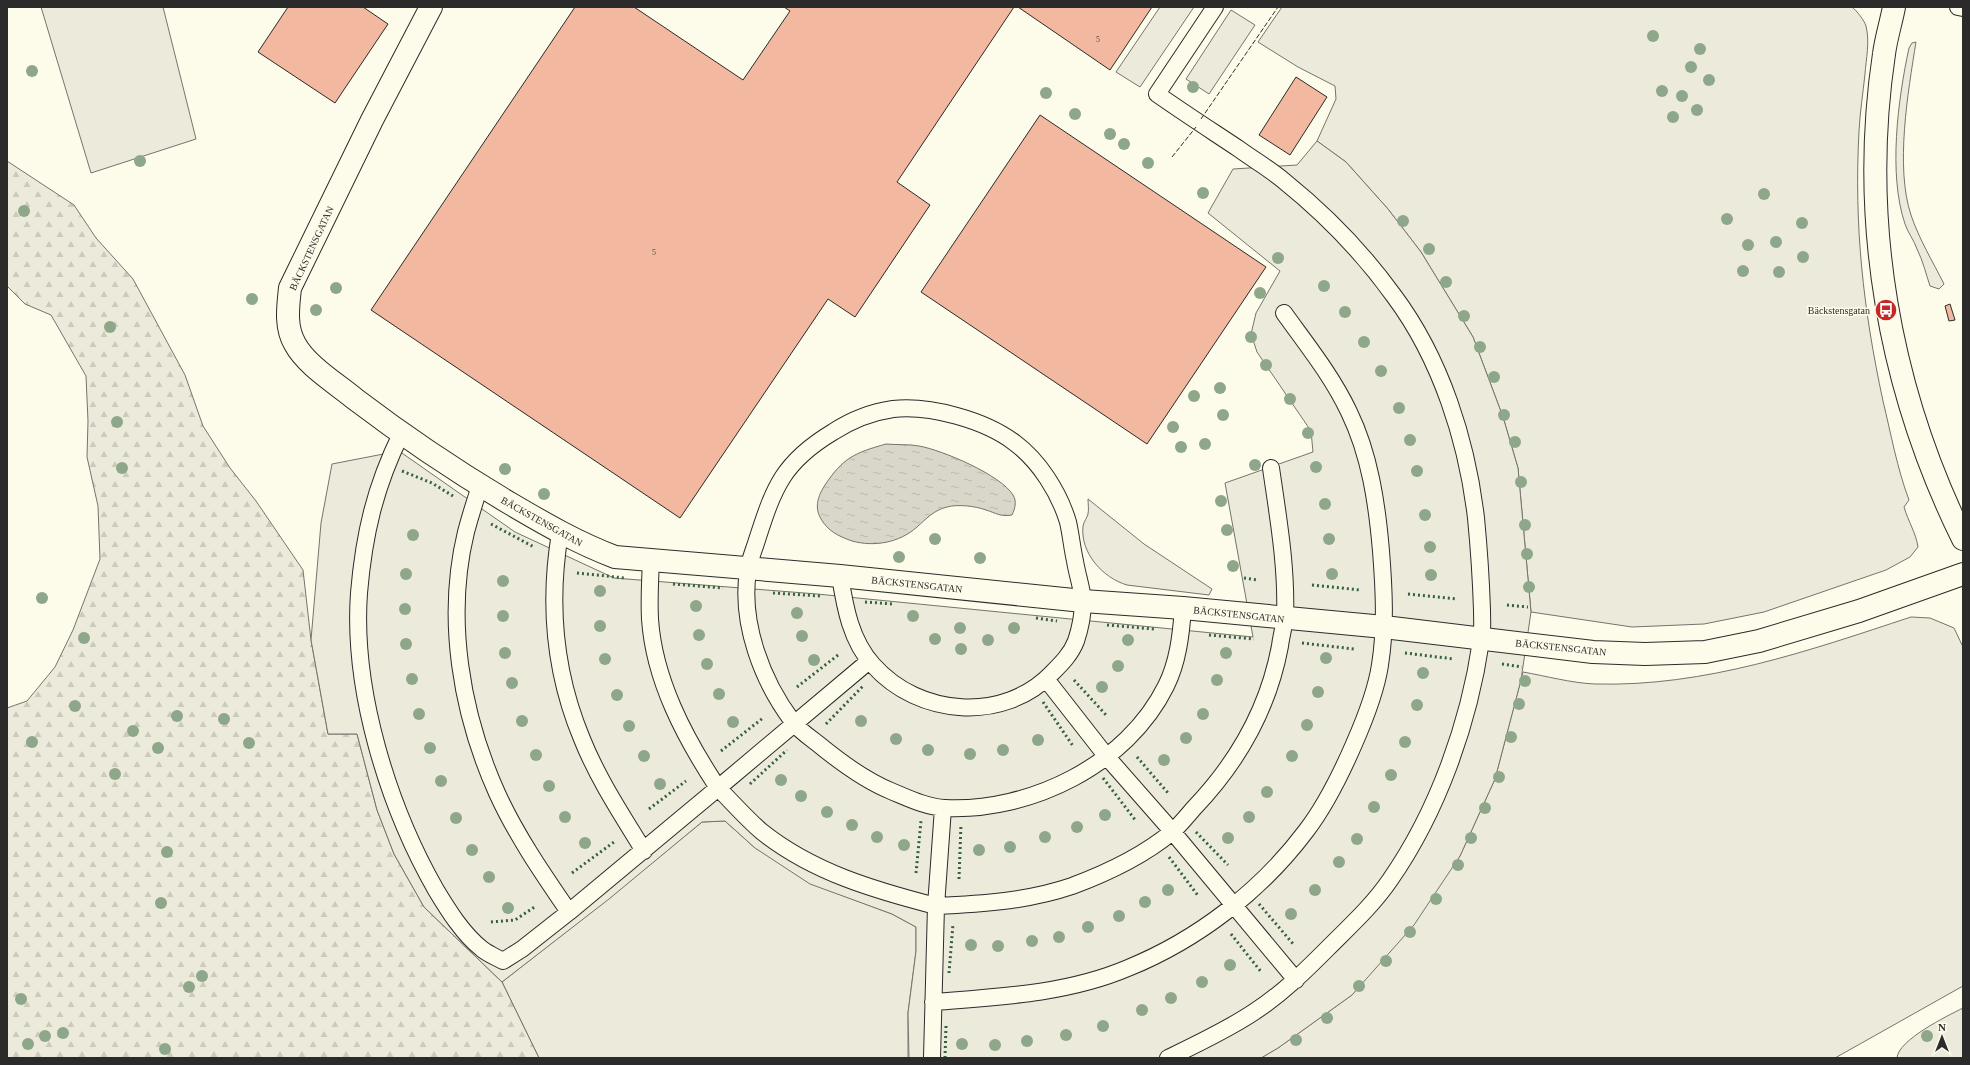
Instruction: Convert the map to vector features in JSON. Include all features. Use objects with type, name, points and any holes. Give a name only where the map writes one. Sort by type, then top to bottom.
[{"type":"street","name":"BÄCKSTENSGATAN","points":[[431,7],[372,120],[290,288],[288,309],[289,327],[295,344],[304,357],[401,434],[480,486],[560,533],[587,547],[615,557],[650,561],[840,576],[1083,601],[1183,608],[1285,619],[1384,627],[1601,652],[1645,654],[1705,652],[1759,641],[1859,611],[1963,574]]},
{"type":"street","points":[[1894,7],[1884,52],[1878,100],[1875,148],[1875,207],[1886,310],[1892,340],[1911,407],[1929,461],[1963,539]]},
{"type":"lane","points":[[1168,1058],[1207,1040],[1256,1011],[1296,980],[1365,911],[1389,882],[1415,841],[1433,804],[1454,754],[1472,688],[1482,638],[1479,545],[1467,458],[1458,426],[1444,389],[1423,344],[1407,315],[1396,298],[1365,259],[1332,223],[1282,179],[1157,94],[1215,7]]},
{"type":"lane","points":[[1958,7],[1963,8]]},
{"type":"lane","points":[[933,1002],[1023,994],[1058,989],[1125,969],[1160,954],[1234,905],[1271,872],[1307,831],[1328,797],[1346,763],[1367,714],[1380,667],[1384,627],[1382,574],[1375,497],[1360,440],[1350,413],[1333,382],[1284,313]]},
{"type":"lane","points":[[840,576],[844,602],[850,625],[869,662],[880,673],[909,692],[927,701],[955,707],[969,708],[1019,698],[1046,679],[1064,662],[1072,650],[1077,638],[1083,601],[1068,523],[1059,498],[1042,471],[1017,444],[996,431],[966,419],[916,409],[893,409],[870,414],[836,429],[812,445],[793,462],[780,480],[771,499],[748,568],[746,601],[750,626],[760,662],[770,684],[795,725],[837,760],[872,783],[919,803],[943,808],[988,806],[1032,797],[1078,776],[1107,758],[1144,719],[1166,686],[1180,644],[1183,608]]},
{"type":"lane","points":[[401,434],[386,464],[367,527],[359,594],[360,654],[371,720],[390,788],[414,848],[428,874],[458,924],[482,949],[503,961],[569,912],[644,851],[869,662]]},
{"type":"lane","points":[[650,561],[650,619],[658,663],[678,718],[700,762],[718,788],[760,830],[784,848],[814,865],[852,882],[936,906],[978,904],[1016,899],[1070,886],[1098,876],[1123,863],[1172,831],[1215,786],[1244,746],[1257,720],[1269,690],[1285,619],[1285,586],[1271,468]]},
{"type":"lane","points":[[480,486],[466,532],[460,564],[457,624],[461,676],[472,725],[497,793],[531,855],[569,912]]},
{"type":"lane","points":[[560,533],[553,591],[560,668],[582,740],[609,795],[644,851]]},
{"type":"lane","points":[[1046,679],[1107,758],[1172,831],[1296,980]]},
{"type":"lane","points":[[932,1058],[936,906],[943,808]]},
{"type":"green space","points":[[41,7],[163,7],[196,139],[91,173]]},
{"type":"green space","points":[[1282,7],[1852,7],[1865,24],[1868,38],[1859,124],[1858,166],[1859,234],[1865,300],[1883,401],[1898,463],[1909,500],[1904,507],[1916,537],[1918,547],[1910,557],[1886,570],[1764,612],[1704,624],[1632,627],[1531,612],[1518,468],[1503,417],[1473,337],[1421,252],[1388,209],[1346,162],[1317,141],[1336,99],[1335,86],[1298,67],[1258,42]]},
{"type":"green space","points":[[1916,42],[1904,129],[1904,175],[1906,196],[1914,224],[1944,284],[1939,289],[1930,286],[1921,258],[1906,227],[1900,204],[1897,183],[1896,136],[1901,90],[1909,48],[1912,43]]},
{"type":"green space","points":[[7,161],[74,205],[96,238],[133,279],[185,375],[203,426],[230,468],[256,501],[303,570],[311,640],[328,734],[357,734],[377,810],[394,854],[424,907],[502,982],[539,1058],[7,1058],[7,708],[27,701],[55,667],[73,630],[100,559],[98,506],[87,457],[88,421],[86,376],[51,315],[25,304],[7,286]]},
{"type":"green space","points":[[1088,499],[1144,544],[1212,589],[1209,595],[1127,585],[1110,577],[1095,563],[1085,546],[1083,526],[1088,514]]},
{"type":"green space","points":[[1911,617],[1930,618],[1954,628],[1963,647],[1963,986],[1835,1058],[1261,1058],[1278,1048],[1352,995],[1460,856],[1495,779],[1523,672],[1568,681],[1595,684],[1676,680],[1716,673],[1795,654]]},
{"type":"green space","points":[[725,821],[755,848],[839,894],[892,914],[916,927],[916,951],[908,1013],[908,1058],[539,1058],[502,982],[608,899],[702,822]]},
{"type":"green space","points":[[1963,1008],[1963,1058],[1897,1058],[1899,1051],[1914,1036]]},
{"type":"shaded area","points":[[1160,7],[1194,7],[1140,87],[1116,72]]},
{"type":"shaded area","points":[[1231,10],[1255,25],[1209,94],[1186,79]]},
{"type":"shaded area","points":[[1317,141],[1346,162],[1388,209],[1421,252],[1473,337],[1503,417],[1518,468],[1531,612],[1521,680],[1495,779],[1460,856],[1414,925],[1352,995],[1278,1048],[1261,1058],[909,1058],[908,1013],[916,951],[916,927],[892,914],[810,884],[755,848],[725,821],[702,822],[609,899],[502,982],[424,907],[394,854],[377,810],[357,734],[328,734],[311,640],[321,523],[332,464],[399,451],[515,532],[614,578],[817,594],[1253,637],[1225,483],[1313,452],[1311,431],[1257,352],[1251,334],[1256,313],[1280,271],[1208,213],[1233,169],[1297,165]]},
{"type":"water","points":[[886,444],[915,445],[929,448],[970,464],[996,479],[1013,495],[1015,505],[1012,515],[1001,515],[972,507],[951,506],[942,508],[910,532],[894,540],[869,544],[852,541],[838,535],[827,527],[819,515],[817,506],[823,489],[831,476],[850,458],[866,450]]},
{"type":"building","points":[[288,7],[363,7],[388,24],[335,103],[258,52]]},
{"type":"building","points":[[575,7],[634,7],[743,80],[790,11],[784,7],[1014,7],[897,182],[930,205],[855,317],[828,299],[680,518],[371,310]]},
{"type":"building","points":[[1018,7],[1152,7],[1110,70]]},
{"type":"building","points":[[1296,77],[1327,97],[1290,155],[1259,135]]},
{"type":"building","points":[[1040,115],[1266,267],[1147,444],[921,292]]},
{"type":"building","points":[[1950,304],[1955,320],[1949,321],[1945,306]]},
{"type":"hedge","points":[[402,471],[432,483],[453,496]]},
{"type":"hedge","points":[[491,524],[534,547]]},
{"type":"hedge","points":[[577,573],[625,578]]},
{"type":"hedge","points":[[1244,578],[1258,580]]},
{"type":"hedge","points":[[673,584],[723,588]]},
{"type":"hedge","points":[[1312,585],[1360,590]]},
{"type":"hedge","points":[[773,593],[820,596]]},
{"type":"hedge","points":[[1408,594],[1457,599]]},
{"type":"hedge","points":[[865,602],[893,604]]},
{"type":"hedge","points":[[1507,605],[1528,607]]},
{"type":"hedge","points":[[1036,618],[1057,621]]},
{"type":"hedge","points":[[1107,625],[1154,629]]},
{"type":"hedge","points":[[1209,635],[1254,639]]},
{"type":"hedge","points":[[1302,643],[1354,649]]},
{"type":"hedge","points":[[1405,653],[1454,659]]},
{"type":"hedge","points":[[797,687],[838,655]]},
{"type":"hedge","points":[[1502,664],[1522,667]]},
{"type":"hedge","points":[[1074,680],[1107,716]]},
{"type":"hedge","points":[[826,724],[864,685]]},
{"type":"hedge","points":[[1043,702],[1073,746]]},
{"type":"hedge","points":[[721,751],[763,718]]},
{"type":"hedge","points":[[750,784],[787,750]]},
{"type":"hedge","points":[[1137,757],[1168,793]]},
{"type":"hedge","points":[[1103,778],[1136,821]]},
{"type":"hedge","points":[[649,809],[686,781]]},
{"type":"hedge","points":[[916,873],[921,821]]},
{"type":"hedge","points":[[959,879],[961,824]]},
{"type":"hedge","points":[[1196,832],[1228,865]]},
{"type":"hedge","points":[[572,873],[614,842]]},
{"type":"hedge","points":[[1169,857],[1199,897]]},
{"type":"hedge","points":[[1259,904],[1294,945]]},
{"type":"hedge","points":[[491,922],[515,920],[536,906]]},
{"type":"hedge","points":[[949,973],[953,924]]},
{"type":"hedge","points":[[1231,934],[1262,973]]},
{"type":"hedge","points":[[945,1058],[946,1026]]},
{"type":"fence","points":[[1201,119],[1278,7]]},
{"type":"fence","points":[[1172,157],[1196,127]]},
{"type":"place","name":"Bäckstensgatan","points":[[1886,310]]}]
